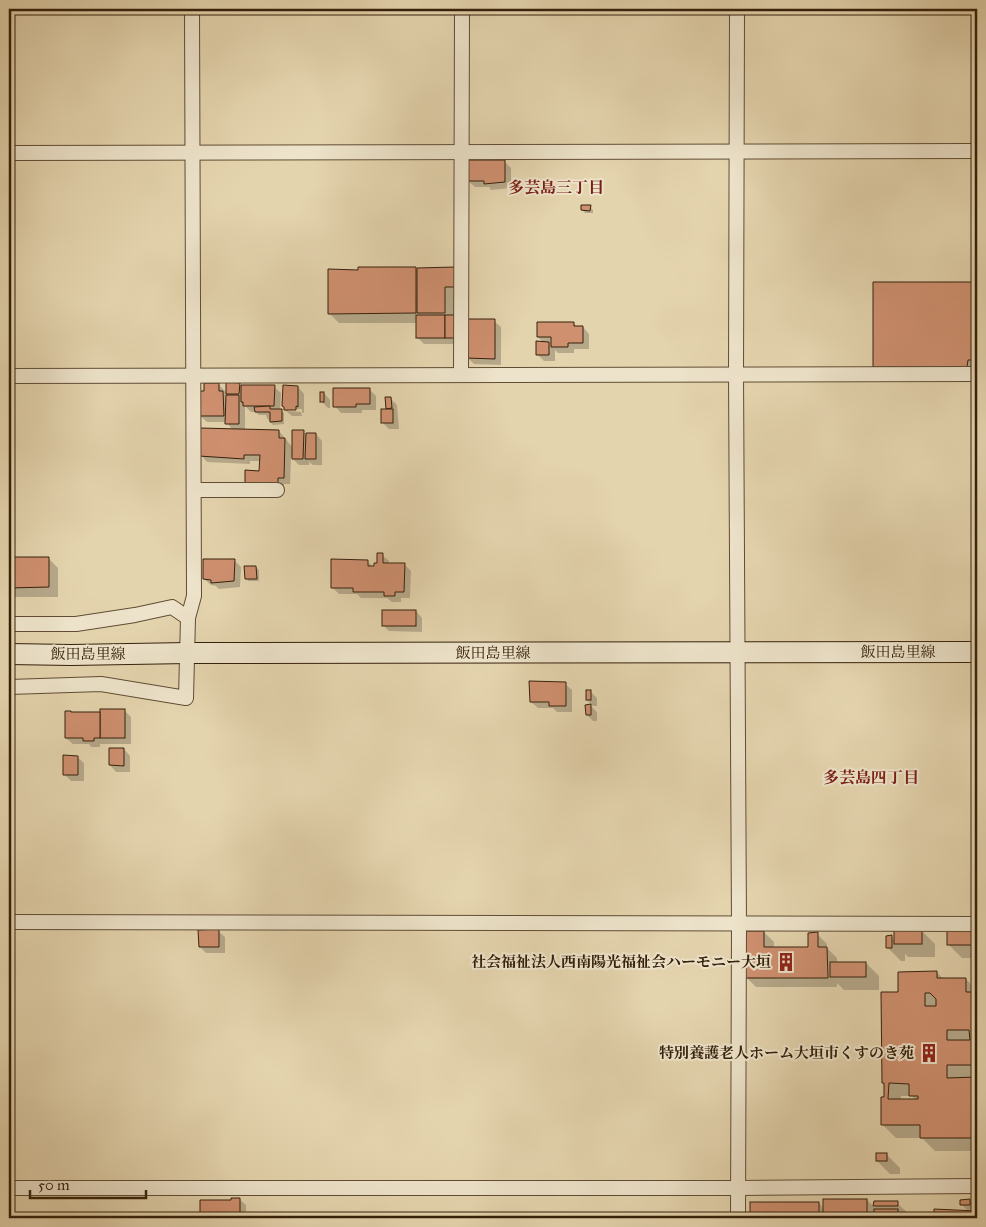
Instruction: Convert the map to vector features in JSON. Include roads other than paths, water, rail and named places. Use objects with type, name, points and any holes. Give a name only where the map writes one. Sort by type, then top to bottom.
[{"type":"main road","name":"飯田島里線","points":[[9,654],[977,652]]},
{"type":"street","points":[[9,687],[101,684],[186,698],[188,618],[194,596],[192,9]]},
{"type":"street","points":[[461,374],[462,9]]},
{"type":"street","points":[[737,9],[738,1218]]},
{"type":"street","points":[[9,153],[977,151]]},
{"type":"street","points":[[9,376],[193,374],[977,374]]},
{"type":"street","points":[[194,490],[277,490]]},
{"type":"street","points":[[9,624],[76,624],[172,607],[188,618]]},
{"type":"street","points":[[9,922],[977,924]]},
{"type":"street","points":[[9,1188],[737,1188],[977,1186]]},
{"type":"place","name":"社会福祉法人西南陽光福祉会ハーモニー大垣","points":[[786,962]]},
{"type":"place","name":"特別養護老人ホーム大垣市くすのき苑","points":[[929,1053]]},
{"type":"district","name":"多芸島三丁目","points":[[556,187]]},
{"type":"district","name":"多芸島四丁目","points":[[871,777]]}]
